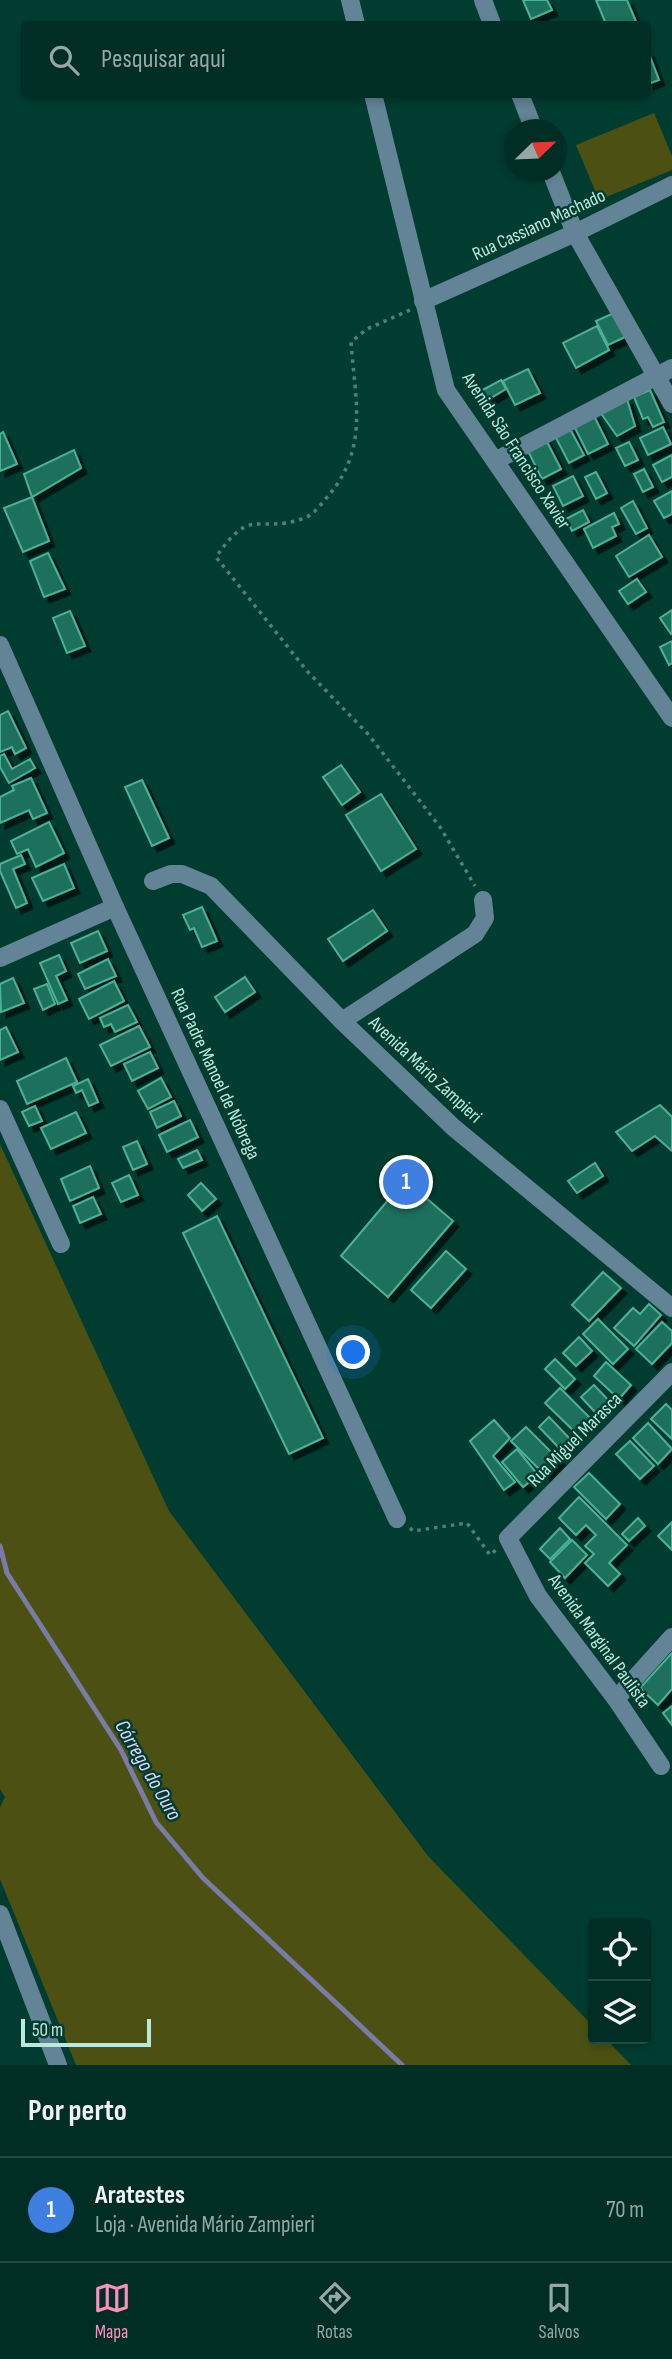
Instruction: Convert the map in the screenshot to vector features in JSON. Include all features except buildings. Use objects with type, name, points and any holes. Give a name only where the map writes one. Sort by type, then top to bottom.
[{"type":"street","points":[[350,0],[355,21]]},
{"type":"street","points":[[483,0],[491,21]]},
{"type":"street","name":"Avenida São Francisco Xavier","points":[[374,98],[446,390],[672,718]]},
{"type":"street","points":[[522,98],[530,119]]},
{"type":"street","points":[[555,182],[575,233],[665,372],[672,404]]},
{"type":"street","name":"Rua Cassiano Machado","points":[[423,301],[575,233],[672,185]]},
{"type":"street","points":[[495,461],[665,372]]},
{"type":"street","name":"Rua Padre Manoel de Nóbrega","points":[[0,645],[115,907],[397,1519]]},
{"type":"street","name":"Avenida Mário Zampieri","points":[[153,881],[171,874],[182,874],[211,886],[342,1021],[453,1128],[672,1308]]},
{"type":"street","points":[[342,1021],[475,934],[485,918],[483,900]]},
{"type":"street","points":[[0,958],[115,907]]},
{"type":"street","points":[[0,1109],[61,1244]]},
{"type":"street","name":"Rua Miguel Marasca","points":[[508,1538],[672,1372]]},
{"type":"street","name":"Avenida Marginal Paulista","points":[[508,1538],[538,1596],[616,1699],[661,1766]]},
{"type":"street","points":[[616,1699],[672,1637]]},
{"type":"street","points":[[0,1914],[58,2065]]},
{"type":"path","points":[[423,301],[402,315],[367,329],[351,342],[358,440],[341,481],[304,519],[280,524],[255,522],[232,535],[216,557],[307,671],[368,734],[440,827],[483,900]]},
{"type":"path","points":[[397,1519],[414,1531],[467,1523],[490,1555],[508,1538]]},
{"type":"green space","points":[[654,113],[672,156],[672,170],[599,200],[576,145]]},
{"type":"green space","points":[[0,1144],[169,1511],[428,1856],[588,2021],[588,2044],[611,2044],[631,2065],[76,2065],[0,1879],[0,1807],[5,1797],[0,1789]]},
{"type":"waterway","name":"Córrego do Ouro","points":[[0,1546],[7,1573],[121,1750],[156,1822],[203,1878],[402,2065]]},
{"type":"place","name":"Aratestes","points":[[406,1182]]}]
